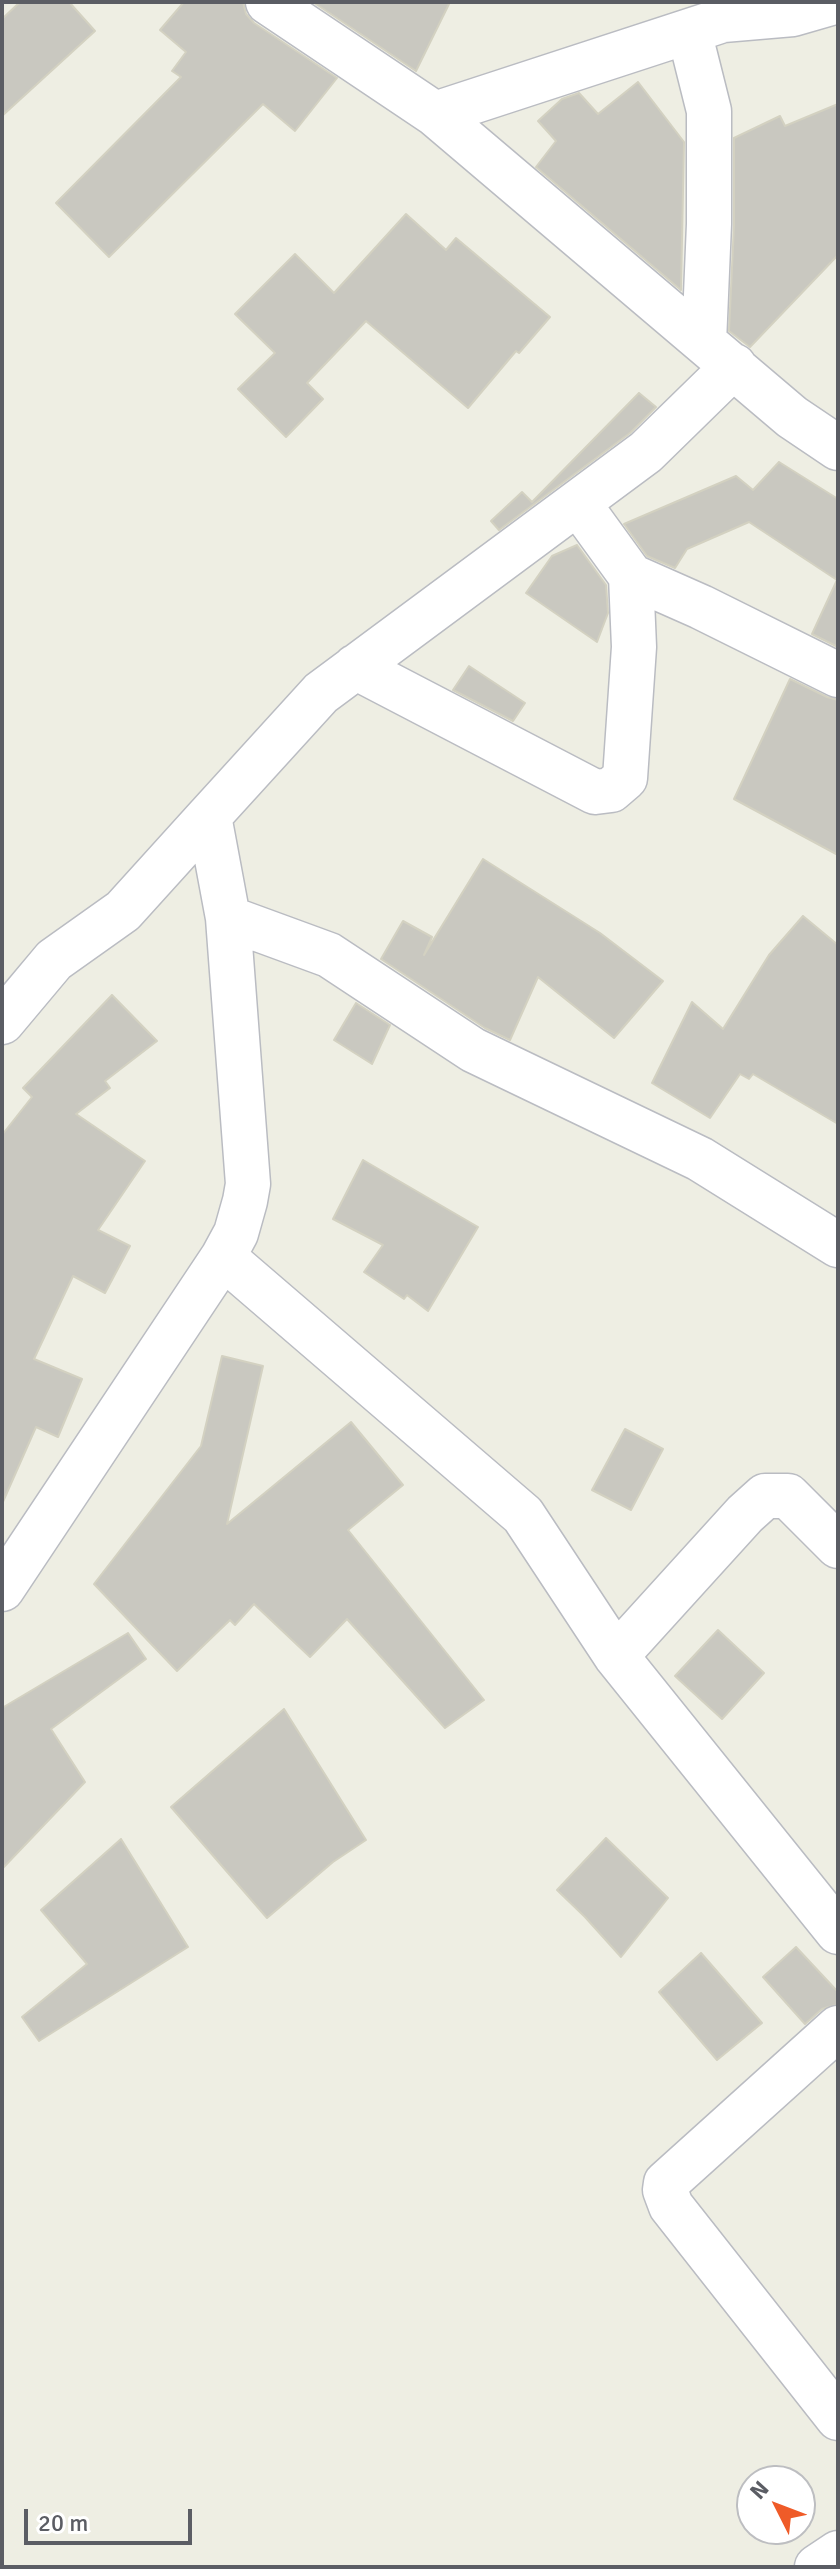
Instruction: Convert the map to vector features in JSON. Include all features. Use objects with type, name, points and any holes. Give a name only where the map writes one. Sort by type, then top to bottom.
[{"type":"street","points":[[268,2],[435,114],[792,417],[838,448]]},
{"type":"street","points":[[435,114],[705,18],[793,14],[834,2]]},
{"type":"street","points":[[2,1022],[54,960],[123,911],[321,693],[646,452],[719,354],[709,224],[705,18]]},
{"type":"street","points":[[792,417],[838,410]]},
{"type":"street","points":[[578,503],[631,576],[838,675]]},
{"type":"street","points":[[355,667],[595,792],[611,790],[625,778],[634,647],[631,576]]},
{"type":"street","points":[[2,1589],[236,1233],[248,1184],[228,918],[209,816]]},
{"type":"street","points":[[228,918],[329,955],[473,1050],[700,1159],[838,1245]]},
{"type":"street","points":[[223,1257],[523,1515],[616,1656],[838,1932]]},
{"type":"street","points":[[616,1656],[765,1496],[788,1496],[838,1546]]},
{"type":"street","points":[[838,2028],[666,2183],[665,2190],[671,2206],[838,2418]]},
{"type":"street","points":[[817,2567],[838,2553]]},
{"type":"building","points":[[20,2],[69,2],[95,31],[2,116],[2,19]]},
{"type":"building","points":[[184,2],[243,2],[246,14],[254,23],[337,78],[295,131],[263,104],[109,257],[56,203],[181,77],[172,71],[186,52],[160,30]]},
{"type":"building","points":[[313,2],[450,2],[416,71]]},
{"type":"building","points":[[638,82],[684,142],[681,290],[536,167],[556,141],[538,121],[562,99],[579,93],[598,114]]},
{"type":"building","points":[[838,104],[838,255],[750,347],[729,331],[734,138],[780,116],[785,126]]},
{"type":"building","points":[[406,214],[446,250],[456,238],[550,317],[519,353],[516,351],[468,408],[366,321],[307,383],[323,399],[286,437],[238,389],[275,353],[235,314],[295,254],[334,293]]},
{"type":"building","points":[[639,393],[656,407],[630,433],[499,530],[491,521],[522,492],[532,502]]},
{"type":"building","points":[[779,462],[838,499],[838,647],[812,634],[837,580],[749,522],[687,549],[675,568],[647,556],[624,524],[736,476],[753,490]]},
{"type":"building","points":[[577,545],[606,585],[608,613],[597,642],[526,593],[552,556]]},
{"type":"building","points":[[469,666],[525,703],[513,721],[453,690]]},
{"type":"building","points":[[790,679],[838,700],[838,855],[734,799]]},
{"type":"building","points":[[483,859],[600,933],[663,981],[614,1038],[538,977],[510,1040],[485,1028],[381,959],[403,921],[432,937],[424,955]]},
{"type":"building","points":[[803,916],[838,945],[838,1124],[753,1074],[749,1079],[740,1074],[710,1118],[652,1083],[692,1002],[723,1029],[769,955]]},
{"type":"building","points":[[112,995],[157,1041],[105,1081],[110,1088],[76,1114],[145,1161],[98,1230],[130,1246],[105,1293],[73,1276],[34,1359],[82,1379],[58,1437],[36,1427],[2,1504],[2,1135],[32,1097],[23,1088]]},
{"type":"building","points":[[356,1003],[390,1025],[372,1064],[334,1040]]},
{"type":"building","points":[[363,1160],[478,1227],[428,1311],[407,1295],[404,1299],[364,1272],[383,1245],[333,1219]]},
{"type":"building","points":[[222,1356],[263,1366],[227,1524],[351,1422],[403,1485],[348,1530],[484,1700],[445,1728],[347,1619],[310,1657],[254,1604],[235,1625],[230,1620],[177,1671],[94,1584],[201,1446]]},
{"type":"building","points":[[625,1429],[663,1449],[631,1510],[592,1490]]},
{"type":"building","points":[[718,1630],[764,1673],[722,1719],[675,1676]]},
{"type":"building","points":[[128,1633],[146,1659],[51,1729],[85,1782],[2,1869],[2,1708]]},
{"type":"building","points":[[284,1709],[366,1840],[333,1862],[267,1918],[171,1807]]},
{"type":"building","points":[[606,1838],[668,1898],[621,1957],[557,1890]]},
{"type":"building","points":[[121,1839],[188,1947],[39,2041],[22,2017],[87,1964],[41,1910]]},
{"type":"building","points":[[796,1947],[838,1992],[838,2004],[822,2009],[805,2024],[763,1977]]},
{"type":"building","points":[[701,1953],[762,2023],[717,2060],[659,1992]]}]
